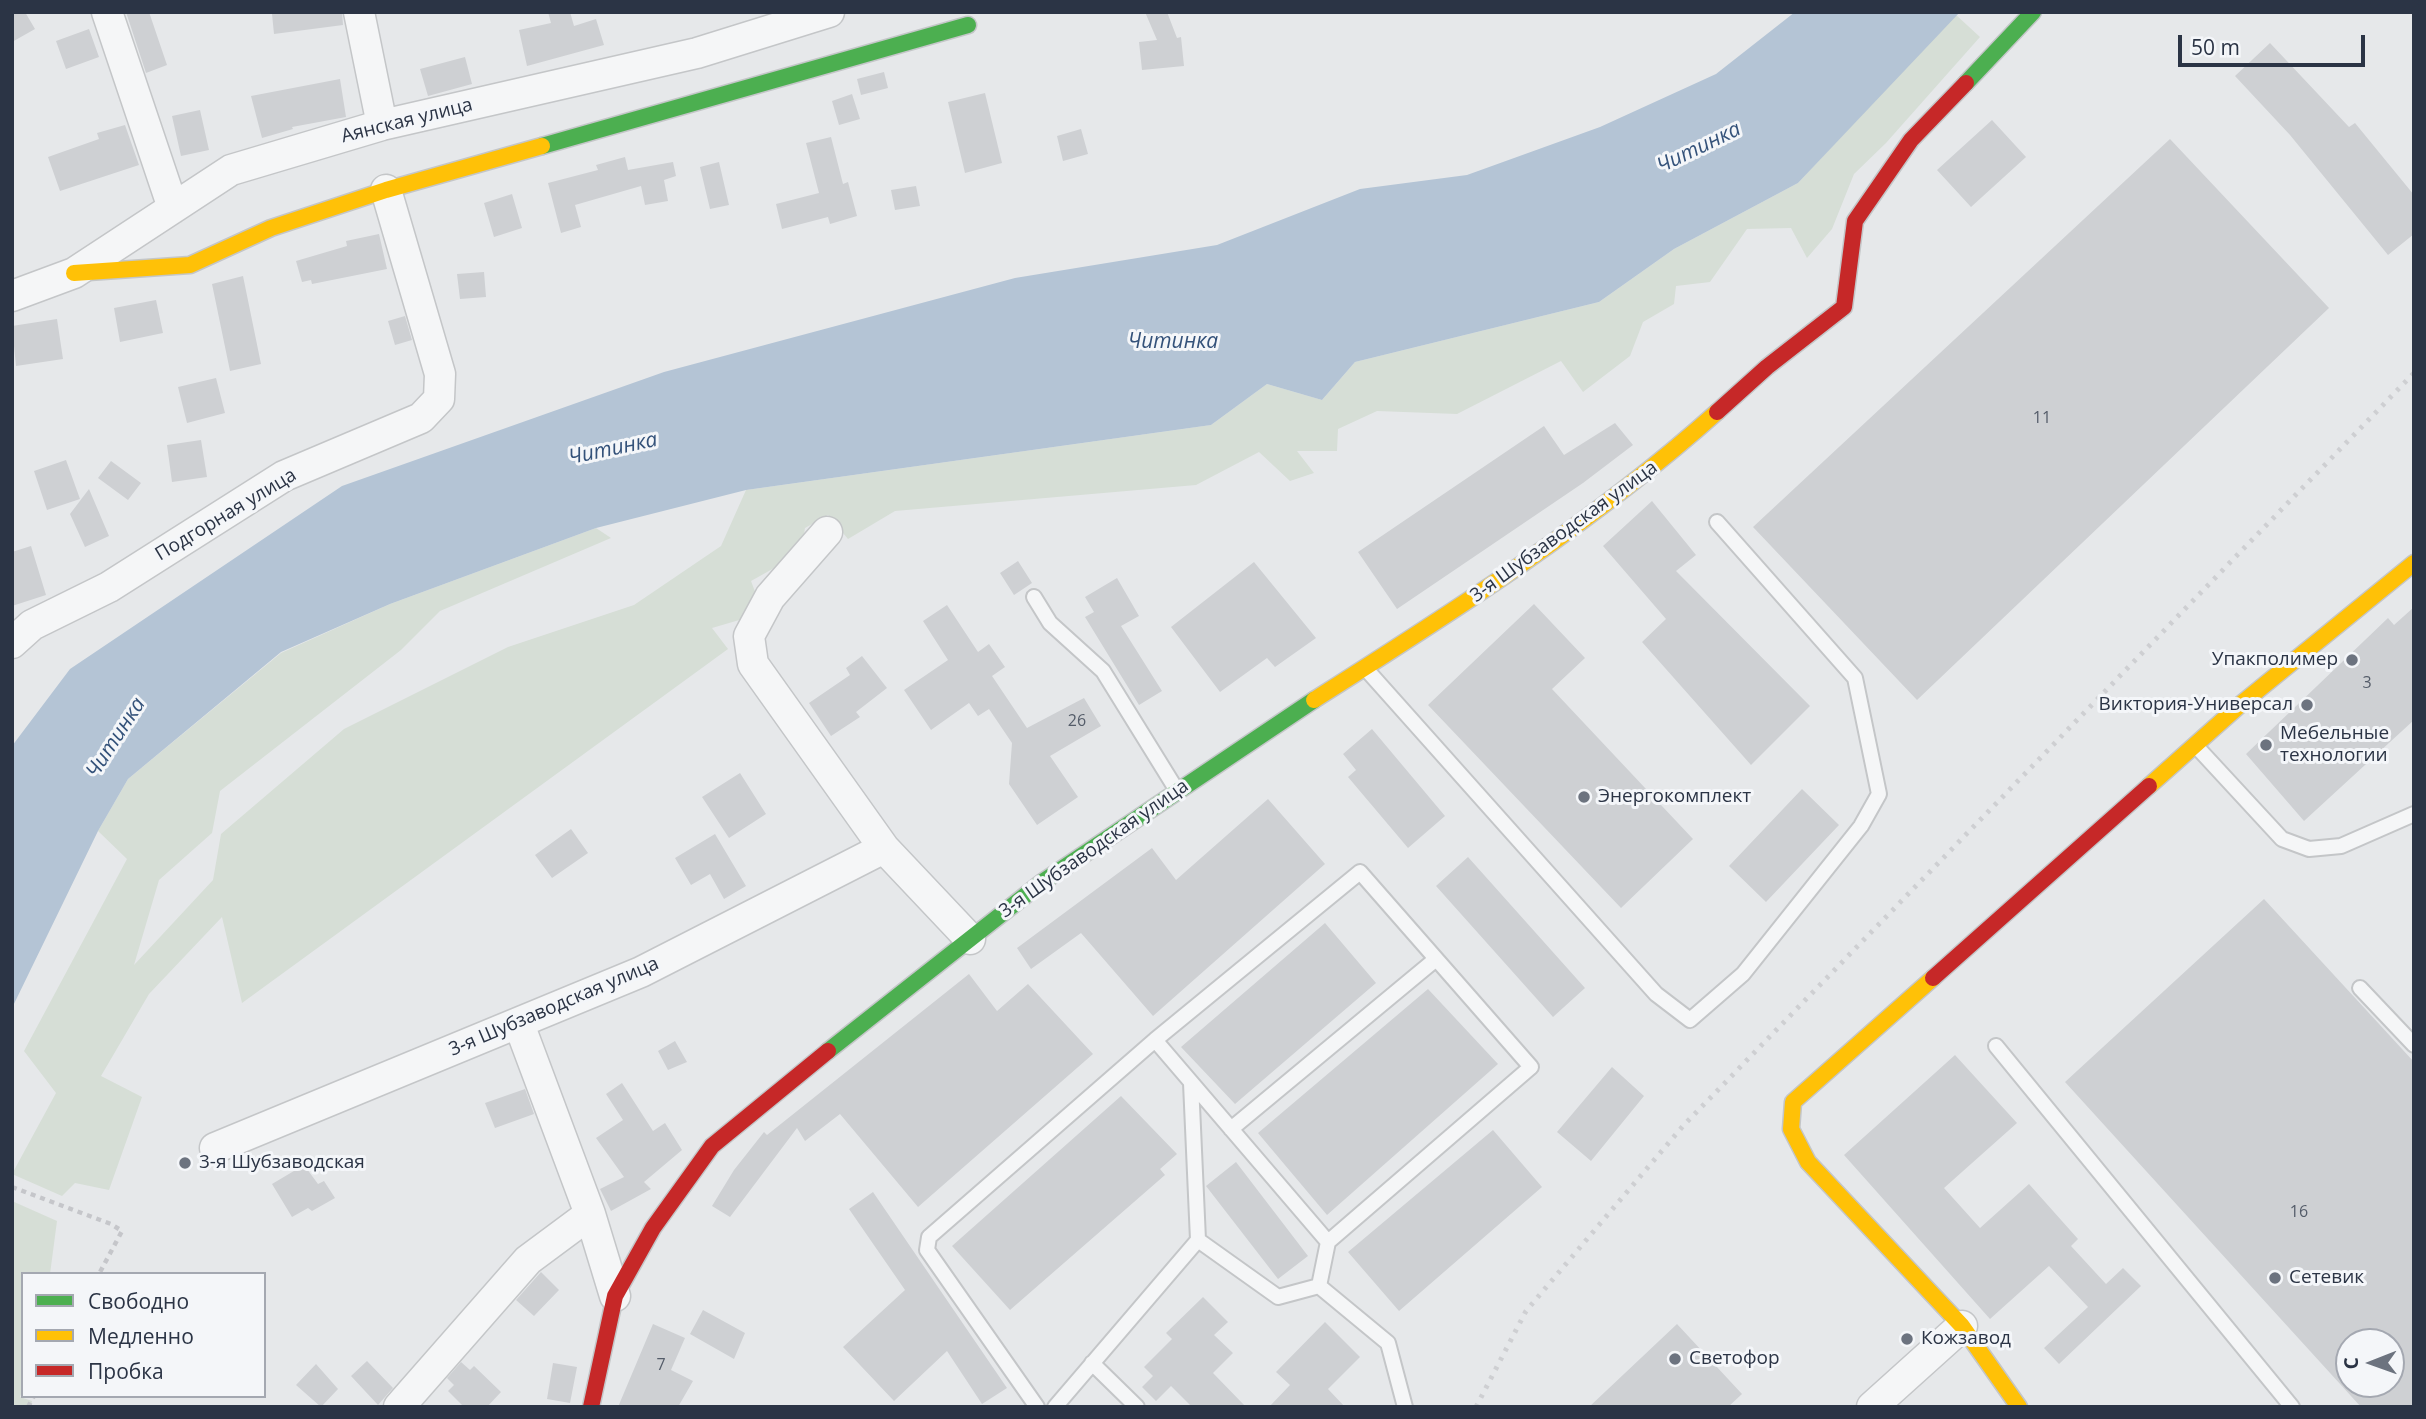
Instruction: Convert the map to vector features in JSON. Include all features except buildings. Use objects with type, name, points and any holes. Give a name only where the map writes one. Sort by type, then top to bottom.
[{"type":"street","points":[[107,12],[173,208]]},
{"type":"street","points":[[359,12],[382,125]]},
{"type":"street","name":"Аянская улица","points":[[12,296],[74,273],[231,170],[382,125],[697,52],[829,12]]},
{"type":"street","name":"3-я Шубзаводская улица","points":[[591,1407],[615,1296],[653,1228],[712,1146],[764,1101],[1041,883],[1177,790],[1507,578],[1670,454],[1767,367],[1844,307],[1855,222],[1911,140],[2032,12]]},
{"type":"street","points":[[74,273],[190,265],[271,228],[386,190],[968,25]]},
{"type":"street","name":"Подгорная улица","points":[[12,643],[32,625],[109,587],[285,476],[421,418],[439,399],[440,374],[386,190]]},
{"type":"street","points":[[827,532],[770,597],[749,636],[753,664],[884,848],[970,939]]},
{"type":"street","points":[[2019,1407],[1962,1326],[1808,1162],[1791,1129],[1793,1102],[2195,745],[2414,563]]},
{"type":"street","name":"3-я Шубзаводская улица","points":[[215,1148],[642,972],[884,848]]},
{"type":"street","points":[[519,1024],[590,1214],[615,1296]]},
{"type":"street","points":[[399,1407],[528,1260],[590,1214]]},
{"type":"street","points":[[1872,1407],[1962,1326]]},
{"type":"lane","points":[[1365,668],[1656,994],[1690,1020],[1743,974],[1861,827],[1879,794],[1854,678],[1717,522]]},
{"type":"lane","points":[[1034,597],[1050,623],[1103,671],[1177,790]]},
{"type":"lane","points":[[2195,745],[2282,839],[2309,849],[2341,846],[2414,814]]},
{"type":"lane","points":[[1037,1407],[927,1250],[926,1243],[1154,1040],[1360,872],[1531,1067],[1328,1242],[1319,1286]]},
{"type":"lane","points":[[1231,1129],[1436,959]]},
{"type":"lane","points":[[2360,988],[2414,1045]]},
{"type":"lane","points":[[1154,1040],[1328,1242]]},
{"type":"lane","points":[[1996,1046],[2292,1407]]},
{"type":"lane","points":[[1055,1407],[1198,1240],[1191,1083]]},
{"type":"lane","points":[[1198,1240],[1278,1297],[1319,1286]]},
{"type":"lane","points":[[1319,1286],[1388,1343],[1405,1407]]},
{"type":"lane","points":[[1092,1363],[1137,1407]]},
{"type":"path","points":[[12,1187],[111,1224],[122,1231],[100,1272]]},
{"type":"shaded area","points":[[1955,14],[1980,37],[1886,143],[1854,174],[1832,229],[1807,258],[1791,228],[1747,229],[1710,282],[1676,286],[1674,304],[1643,322],[1630,356],[1583,392],[1561,361],[1457,414],[1377,411],[1338,429],[1337,451],[1297,451],[1314,473],[1290,481],[1259,452],[1196,485],[895,511],[848,539],[828,515],[805,528],[801,553],[751,581],[763,613],[712,628],[728,649],[242,1003],[222,917],[149,994],[101,1076],[142,1097],[109,1190],[75,1183],[62,1196],[12,1174],[56,1093],[24,1051],[127,859],[98,831],[128,779],[281,653],[390,604],[596,528],[611,538],[440,611],[401,650],[220,791],[212,833],[159,880],[134,965],[213,880],[221,834],[344,729],[508,647],[634,605],[721,546],[746,490],[1211,425],[1267,384],[1322,400],[1355,362],[1599,302],[1674,249],[1798,183]]},
{"type":"shaded area","points":[[12,1201],[57,1221],[50,1272],[21,1272],[20,1397],[32,1401],[31,1407],[12,1407]]},
{"type":"water","name":"Читинка","points":[[1795,12],[1960,12],[1798,183],[1674,249],[1599,302],[1355,362],[1322,400],[1267,384],[1211,425],[746,490],[596,528],[390,604],[281,652],[128,779],[98,831],[12,1008],[12,746],[70,669],[342,486],[664,372],[1015,278],[1217,245],[1360,189],[1467,175],[1600,127],[1716,74]]},
{"type":"railway","points":[[1476,1407],[1526,1311],[1683,1126],[2414,373]]},
{"type":"traffic: fast","points":[[1966,83],[2033,12]]},
{"type":"traffic: fast","points":[[542,146],[968,25]]},
{"type":"traffic: fast","points":[[828,1051],[1041,883],[1314,700]]},
{"type":"traffic: slow","points":[[74,273],[190,265],[271,228],[386,190],[542,146]]},
{"type":"traffic: slow","points":[[1314,700],[1522,564],[1670,453],[1717,412]]},
{"type":"traffic: slow","points":[[2149,786],[2241,704],[2414,563]]},
{"type":"traffic: slow","points":[[1933,978],[1793,1102],[1791,1129],[1808,1162],[1962,1326],[2019,1407]]},
{"type":"traffic: jam","points":[[1717,412],[1767,367],[1844,307],[1855,221],[1911,140],[1966,83]]},
{"type":"traffic: jam","points":[[1933,978],[2149,786]]},
{"type":"traffic: jam","points":[[591,1407],[615,1296],[653,1228],[712,1146],[828,1051]]},
{"type":"place","name":"Упакполимер","points":[[2352,660]]},
{"type":"place","name":"Виктория-Универсал","points":[[2307,705]]},
{"type":"place","name":"Мебельные технологии","points":[[2266,745]]},
{"type":"place","name":"Энергокомплект","points":[[1584,797]]},
{"type":"place","name":"3-я Шубзаводская","points":[[185,1163]]},
{"type":"place","name":"Сетевик","points":[[2275,1278]]},
{"type":"place","name":"Кожзавод","points":[[1907,1339]]},
{"type":"place","name":"Светофор","points":[[1675,1359]]}]
